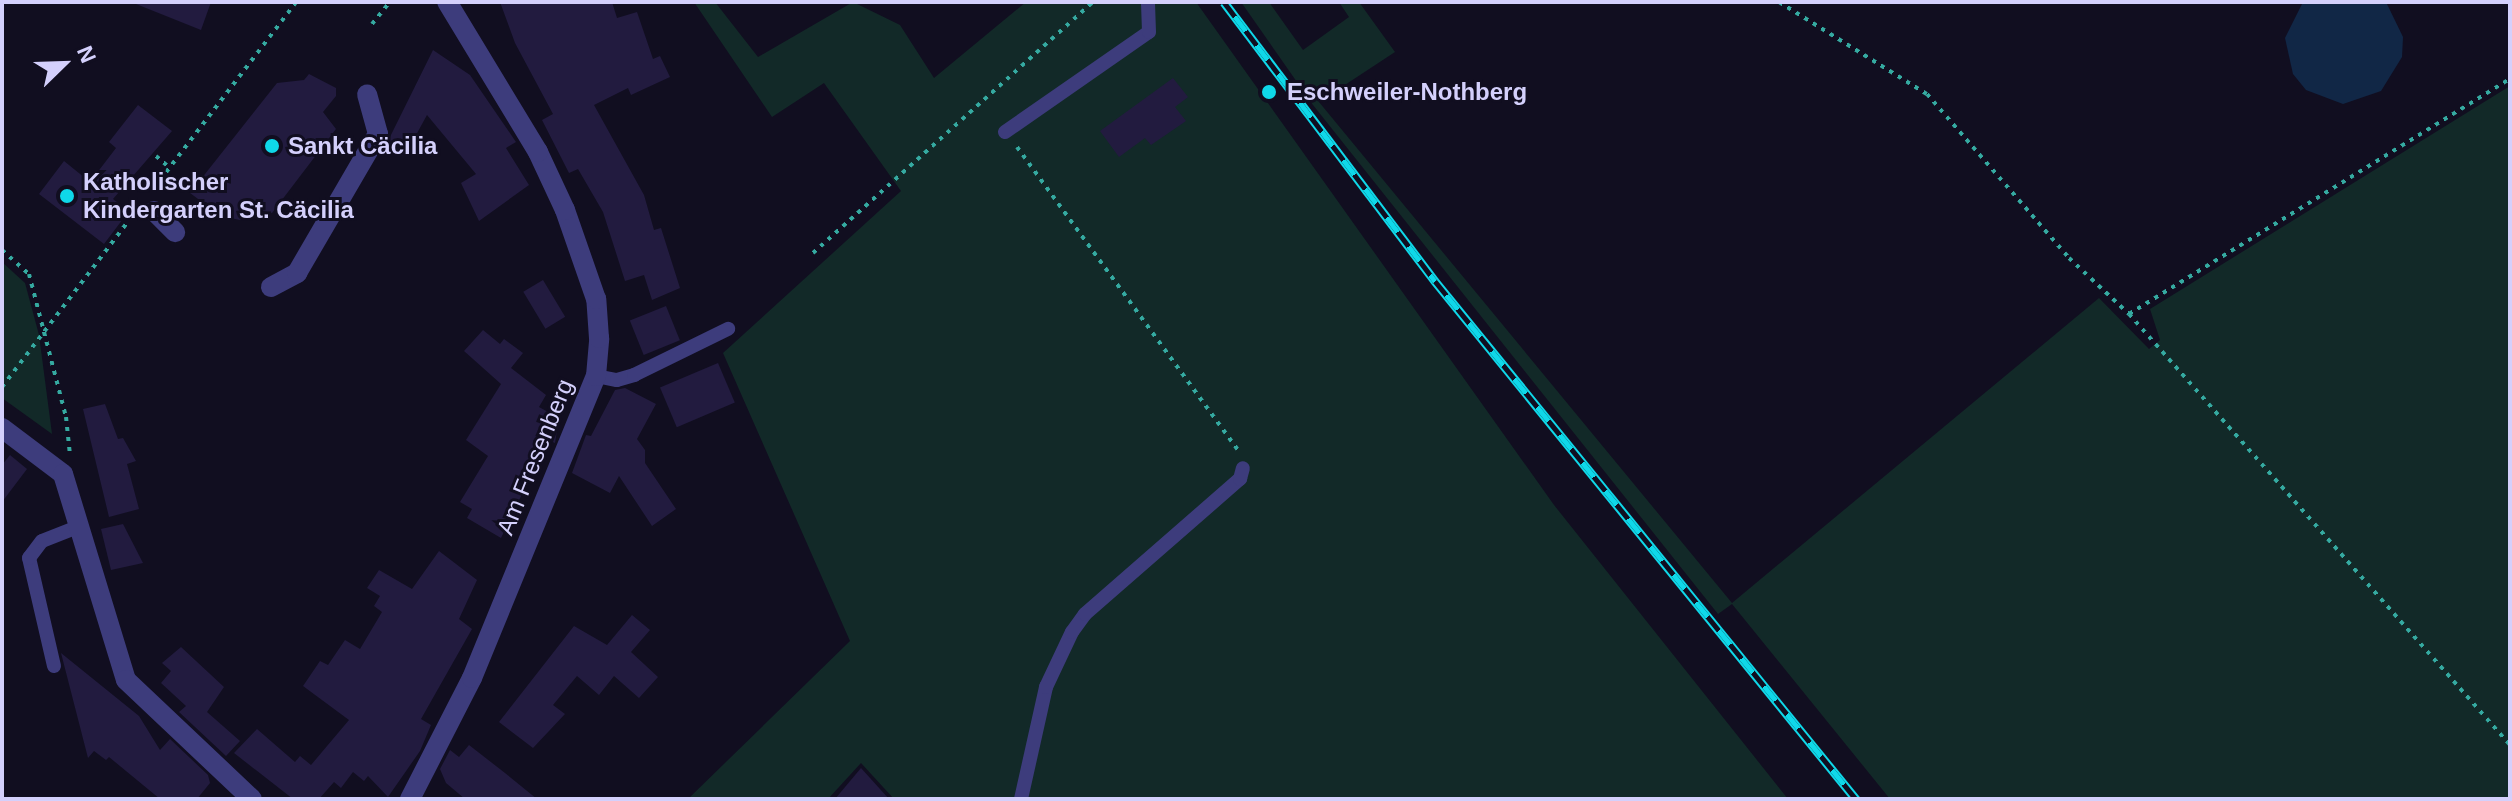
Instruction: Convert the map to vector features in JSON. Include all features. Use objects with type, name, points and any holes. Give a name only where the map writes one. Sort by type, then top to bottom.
[{"type":"street","name":"Am Fresenberg","points":[[410,799],[472,678],[596,376],[596,299],[565,210],[538,152],[447,2]]},
{"type":"street","points":[[271,287],[297,273],[378,134],[367,94]]},
{"type":"street","points":[[149,206],[175,232]]},
{"type":"street","points":[[2,428],[63,474],[126,680],[252,799]]},
{"type":"lane","points":[[1005,132],[1149,32],[1148,2]]},
{"type":"lane","points":[[596,376],[617,380],[634,375],[728,329]]},
{"type":"lane","points":[[1021,799],[1046,687],[1072,632],[1085,614],[1240,479],[1243,468]]},
{"type":"lane","points":[[54,666],[29,558],[42,541],[80,526]]},
{"type":"path","points":[[2,387],[44,329],[149,206],[170,168],[296,2]]},
{"type":"path","points":[[372,24],[390,2]]},
{"type":"path","points":[[813,253],[1093,2]]},
{"type":"path","points":[[1779,2],[1927,94],[2069,258],[2129,314],[2510,745]]},
{"type":"path","points":[[2129,314],[2510,79]]},
{"type":"path","points":[[1005,132],[1239,450],[1243,468]]},
{"type":"path","points":[[156,156],[170,168]]},
{"type":"path","points":[[2,250],[29,274],[44,329],[72,449],[63,474]]},
{"type":"green space","points":[[694,2],[715,2],[758,57],[853,2],[900,25],[934,78],[1026,2],[1196,2],[1554,505],[1788,799],[894,799],[861,763],[828,799],[688,799],[850,641],[723,353],[901,191],[824,83],[772,117]]},
{"type":"green space","points":[[1241,2],[1269,2],[1303,50],[1349,17],[1339,2],[1359,2],[1395,52],[1319,102],[1732,603],[2099,298],[2149,349],[2160,340],[2150,309],[2510,86],[2510,799],[1890,799],[1732,604],[1718,614],[1313,105]]},
{"type":"green space","points":[[2,262],[25,283],[39,335],[52,434],[2,398]]},
{"type":"water","points":[[2303,2],[2386,2],[2403,37],[2402,57],[2381,91],[2343,104],[2306,90],[2293,74],[2285,38]]},
{"type":"building","points":[[131,2],[211,2],[201,30]]},
{"type":"building","points":[[500,2],[612,2],[617,18],[637,12],[653,59],[660,56],[670,77],[631,95],[628,88],[594,105],[644,195],[654,230],[661,228],[680,288],[652,300],[644,275],[625,281],[603,212],[578,169],[569,173],[542,120],[553,114],[515,43]]},
{"type":"building","points":[[433,50],[470,75],[516,142],[506,148],[529,185],[479,221],[461,183],[476,174],[427,115],[404,157],[385,147]]},
{"type":"building","name":"Sankt Cäcilia","points":[[309,74],[336,88],[336,96],[323,112],[336,129],[272,213],[257,210],[240,220],[221,216],[190,193],[277,83],[304,80]]},
{"type":"building","points":[[1173,78],[1188,97],[1175,107],[1186,121],[1151,145],[1145,138],[1119,157],[1100,131]]},
{"type":"building","points":[[138,105],[172,131],[113,199],[129,211],[104,244],[39,194],[64,161],[90,182],[116,148],[109,142]]},
{"type":"building","points":[[543,280],[565,317],[545,329],[523,292]]},
{"type":"building","points":[[666,306],[680,340],[644,355],[630,321]]},
{"type":"building","points":[[483,330],[500,344],[504,339],[523,353],[511,368],[546,395],[539,407],[559,418],[555,443],[548,440],[501,538],[467,518],[472,509],[460,502],[488,456],[466,440],[501,384],[464,351]]},
{"type":"building","points":[[718,363],[735,403],[677,427],[660,388]]},
{"type":"building","points":[[625,388],[656,404],[637,439],[645,450],[645,463],[676,509],[652,526],[619,476],[610,493],[572,473],[586,435],[591,436],[615,390]]},
{"type":"building","points":[[105,404],[118,439],[123,438],[136,461],[127,464],[139,509],[109,517],[83,409]]},
{"type":"building","points":[[10,455],[27,469],[2,502],[2,465]]},
{"type":"building","points":[[123,524],[143,563],[111,570],[101,529]]},
{"type":"building","points":[[439,551],[477,580],[459,619],[472,629],[421,719],[431,725],[420,751],[388,797],[368,776],[364,781],[353,772],[341,788],[334,782],[319,799],[293,799],[234,753],[257,729],[295,762],[300,756],[311,765],[349,720],[303,686],[320,661],[328,665],[345,640],[360,649],[382,612],[374,606],[380,596],[367,588],[379,570],[412,589]]},
{"type":"building","points":[[632,615],[650,630],[631,652],[658,677],[639,698],[614,676],[599,695],[577,676],[553,705],[565,714],[533,748],[499,722],[574,626],[607,645]]},
{"type":"building","points":[[181,647],[224,687],[207,712],[240,741],[226,756],[179,712],[186,706],[161,683],[171,671],[162,663]]},
{"type":"building","points":[[61,653],[139,716],[160,750],[170,739],[208,775],[210,783],[197,799],[160,799],[109,757],[106,760],[94,751],[88,758]]},
{"type":"building","points":[[469,745],[537,799],[465,799],[446,783],[440,769],[450,750],[459,757]]},
{"type":"building","points":[[861,768],[889,799],[835,799]]},
{"type":"railway","points":[[1224,2],[1435,281],[1856,799]]},
{"type":"place","name":"Eschweiler-Nothberg","points":[[1269,92]]},
{"type":"place","name":"Sankt Cäcilia","points":[[272,146]]},
{"type":"place","name":"Katholischer Kindergarten St. Cäcilia","points":[[67,196]]}]
